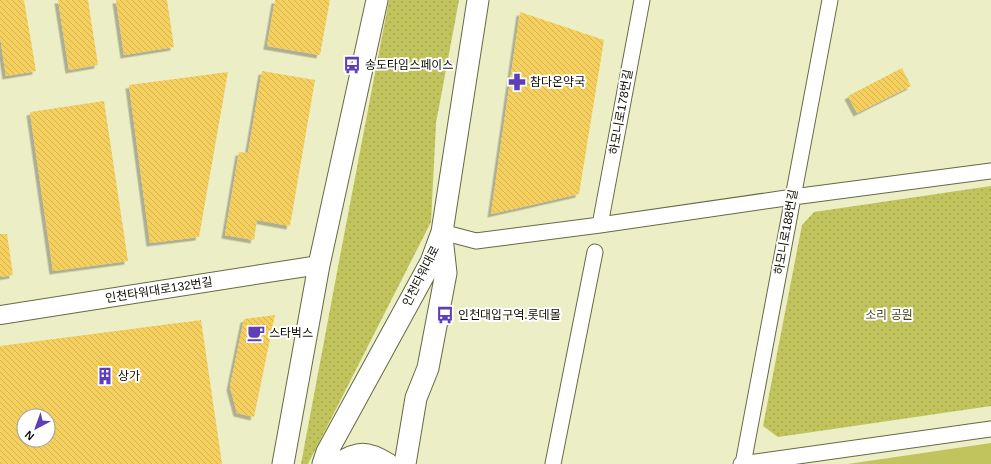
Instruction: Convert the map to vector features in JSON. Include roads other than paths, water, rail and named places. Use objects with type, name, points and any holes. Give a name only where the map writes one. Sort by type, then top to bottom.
[{"type":"main road","points":[[283,464],[319,265],[377,0]]},
{"type":"main road","name":"인천타워대로","points":[[323,464],[327,452],[431,262],[442,232],[478,0]]},
{"type":"main road","points":[[338,464],[350,456],[365,454],[385,462],[394,460],[401,455],[407,455],[416,398],[428,368],[446,273],[442,232]]},
{"type":"street","name":"하모니로178번길","points":[[600,224],[642,0]]},
{"type":"street","name":"하모니로188번길","points":[[742,464],[830,0]]},
{"type":"street","points":[[442,232],[476,241],[793,196],[991,171]]},
{"type":"street","points":[[553,464],[595,252]]},
{"type":"street","name":"인천타워대로132번길","points":[[0,315],[319,265]]},
{"type":"street","points":[[742,464],[991,429]]},
{"type":"place","name":"송도타임스페이스","points":[[352,65]]},
{"type":"place","name":"참다온약국","points":[[517,82]]},
{"type":"place","name":"인천대입구역.롯데몰","points":[[445,315]]},
{"type":"place","name":"스타벅스","points":[[256,333]]},
{"type":"place","name":"상가","points":[[105,376]]},
{"type":"park label","name":"소리 공원","points":[[889,315]]}]
